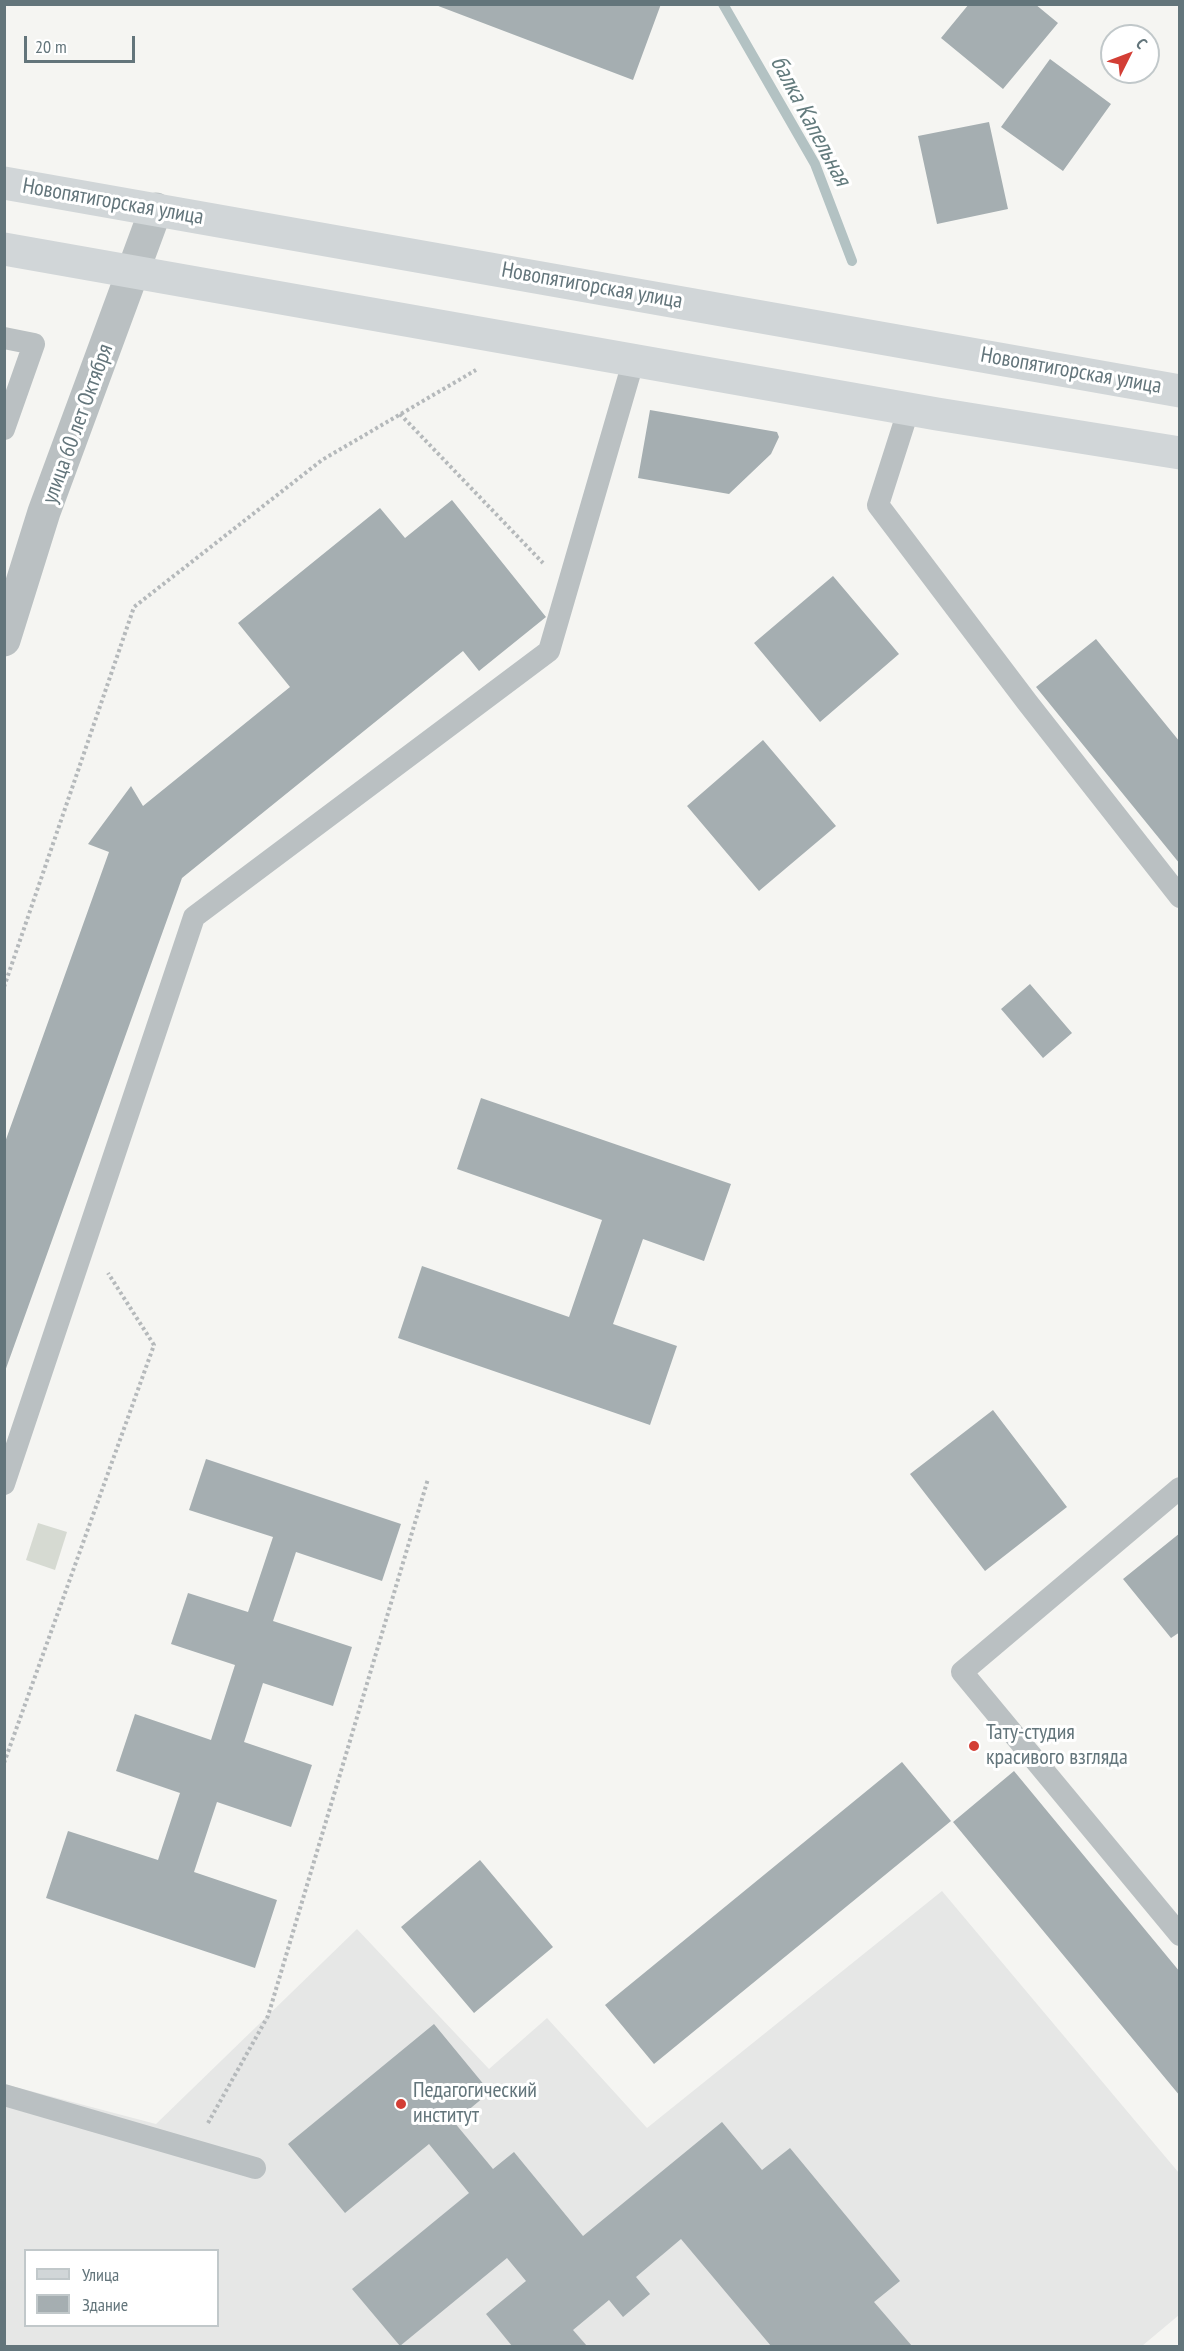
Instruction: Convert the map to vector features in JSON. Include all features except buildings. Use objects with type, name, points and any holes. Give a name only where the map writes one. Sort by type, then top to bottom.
[{"type":"street","name":"Новопятигорская улица","points":[[4,183],[1179,391]]},
{"type":"street","name":"улица 60 лет Октября","points":[[4,640],[45,512],[156,209]]},
{"type":"street","points":[[4,249],[909,408],[1179,453]]},
{"type":"lane","points":[[4,339],[34,344],[4,429]]},
{"type":"lane","points":[[4,1484],[194,917],[549,651],[634,359]]},
{"type":"lane","points":[[909,408],[879,505],[1027,702],[1179,897]]},
{"type":"lane","points":[[1179,1488],[962,1672],[1179,1935]]},
{"type":"lane","points":[[4,2096],[255,2168]]},
{"type":"path","points":[[4,987],[134,607],[322,460],[478,369]]},
{"type":"path","points":[[400,414],[567,588]]},
{"type":"path","points":[[4,1763],[154,1345],[86,1239]]},
{"type":"path","points":[[194,2149],[268,2016],[428,1479]]},
{"type":"shaded area","points":[[38,1523],[67,1532],[55,1570],[26,1560]]},
{"type":"shaded area","name":"Педагогический институт","points":[[942,1891],[1179,2173],[1179,2315],[1142,2346],[5,2346],[4,2084],[156,2124],[357,1929],[489,2069],[547,2018],[647,2128]]},
{"type":"waterway","name":"балка Капельная","points":[[723,4],[815,164],[852,261]]},
{"type":"place","name":"Тату-студия красивого взгляда","points":[[974,1746]]},
{"type":"place","name":"Педагогический институт","points":[[401,2104]]}]
